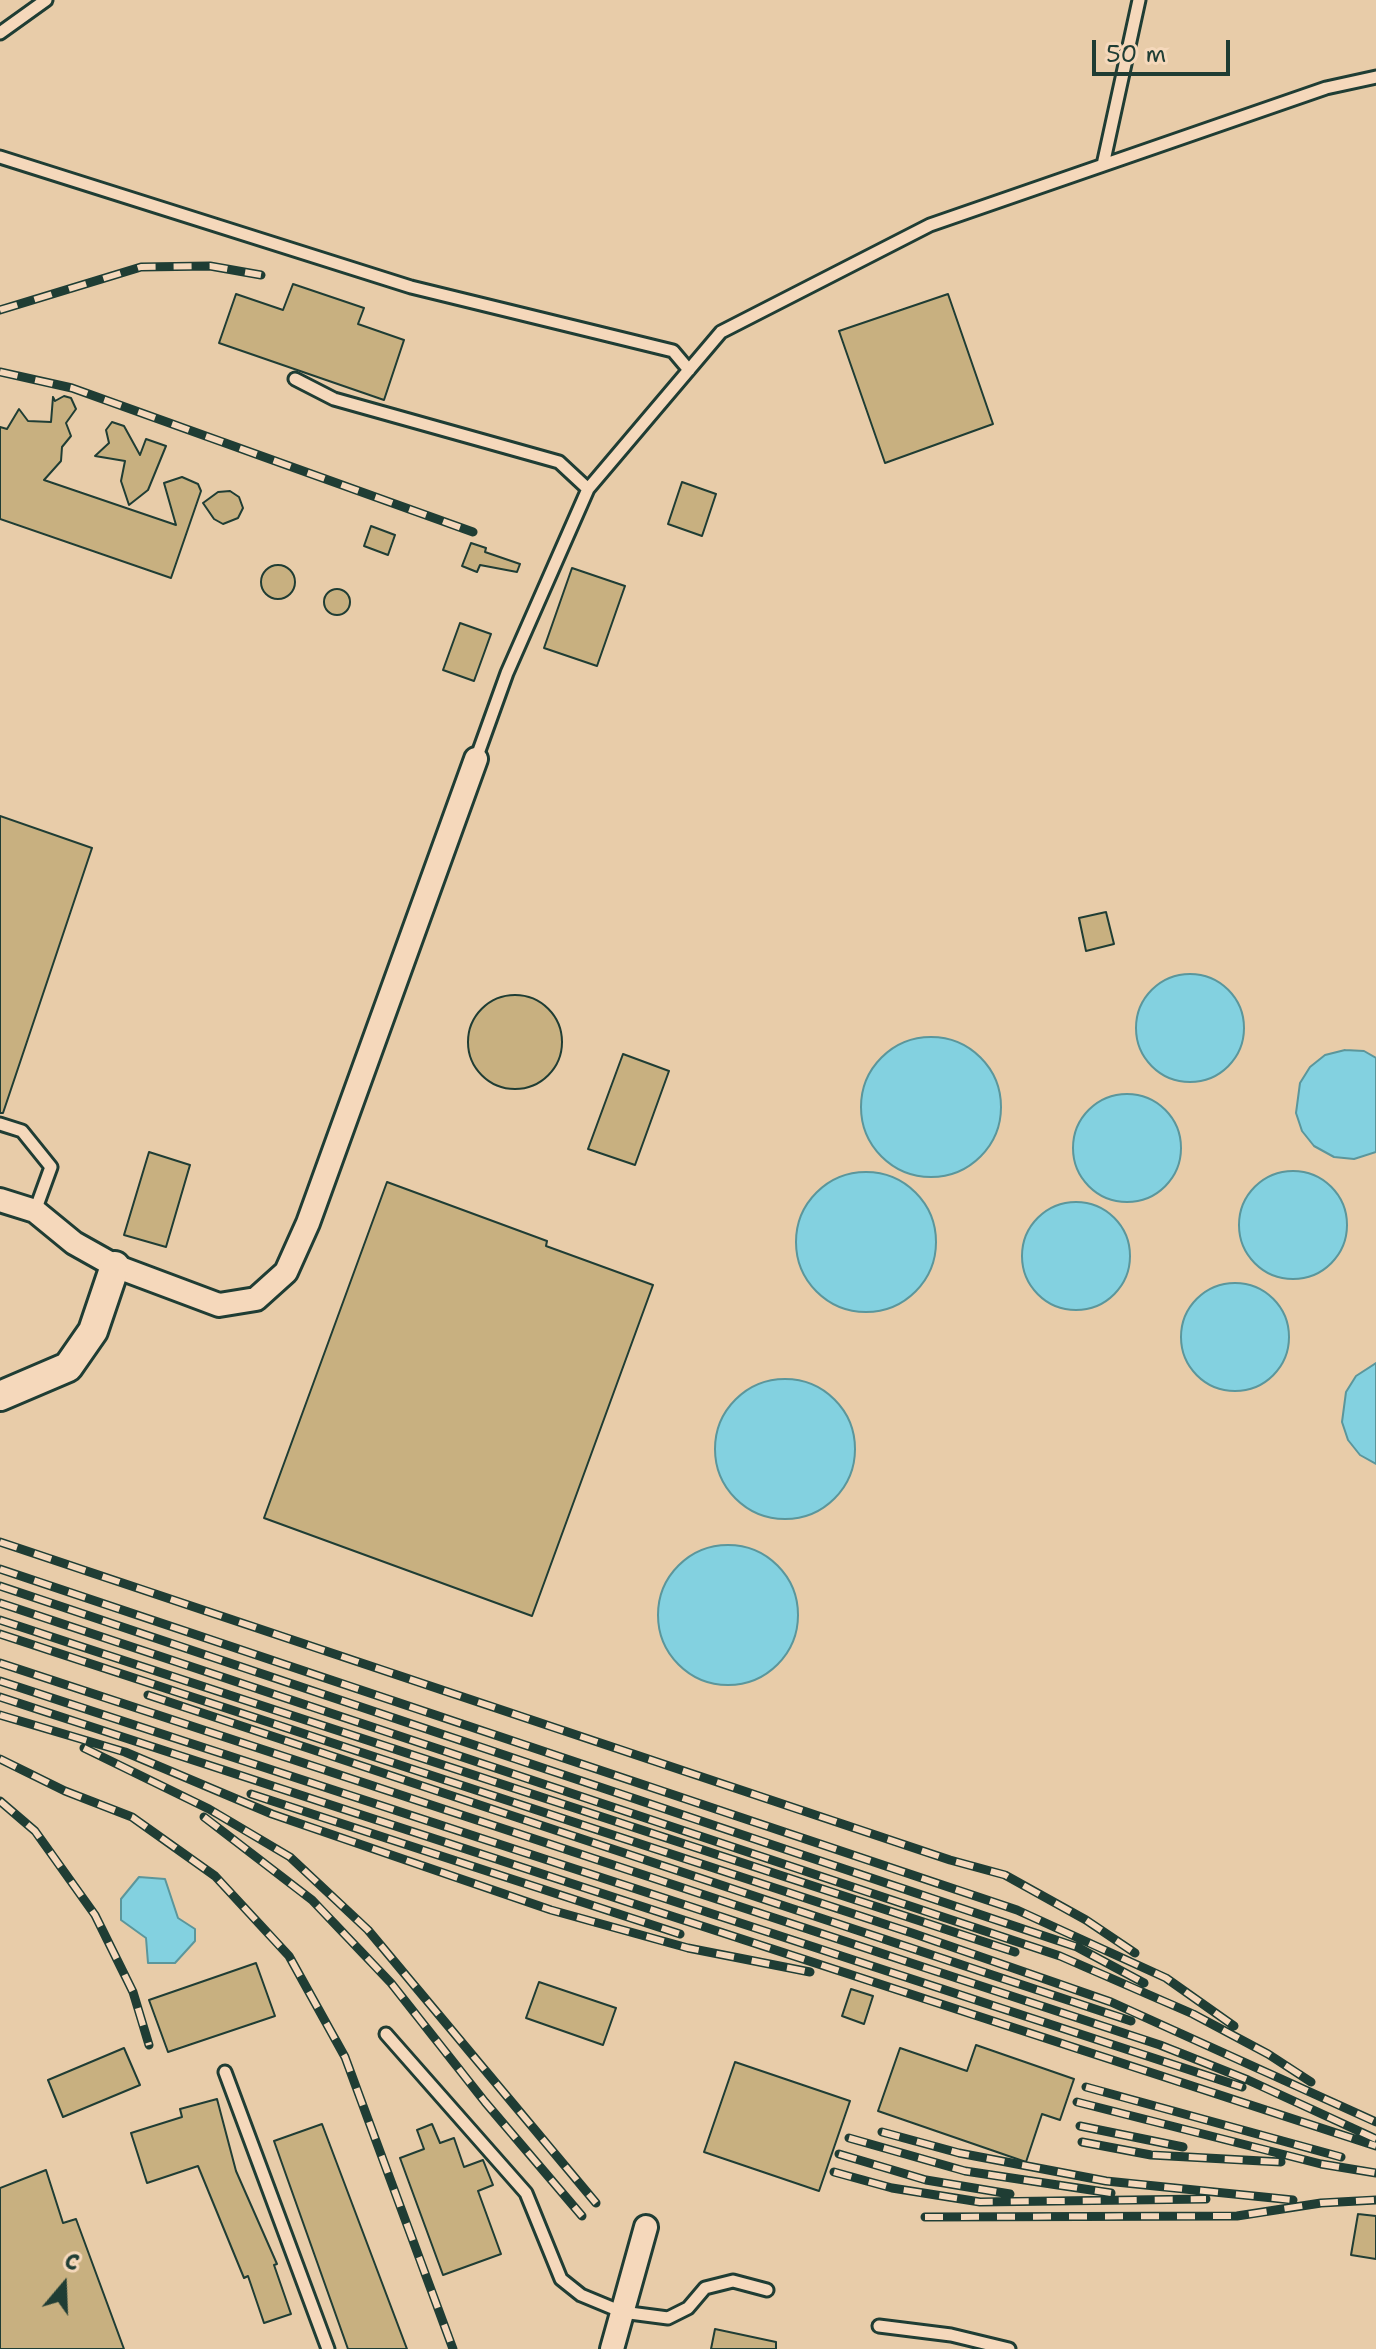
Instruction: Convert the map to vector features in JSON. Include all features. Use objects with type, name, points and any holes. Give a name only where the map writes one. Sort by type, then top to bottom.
[{"type":"street","points":[[0,1200],[35,1211],[74,1243],[115,1266],[219,1305],[256,1299],[286,1272],[308,1223],[476,759]]},
{"type":"street","points":[[0,1396],[68,1367],[93,1331],[115,1266]]},
{"type":"street","points":[[612,2349],[646,2227]]},
{"type":"lane","points":[[0,33],[46,0]]},
{"type":"lane","points":[[1103,165],[1139,0]]},
{"type":"lane","points":[[476,759],[507,673],[588,489],[721,332],[930,225],[1326,88],[1376,77]]},
{"type":"lane","points":[[0,157],[411,287],[673,351],[689,370]]},
{"type":"lane","points":[[295,379],[334,399],[559,462],[588,489]]},
{"type":"lane","points":[[0,1124],[22,1131],[51,1167],[35,1211]]},
{"type":"lane","points":[[386,2034],[526,2193],[561,2279],[581,2295],[622,2312],[668,2318],[688,2308],[705,2288],[733,2281],[767,2290]]},
{"type":"lane","points":[[225,2072],[328,2349]]},
{"type":"lane","points":[[879,2326],[951,2335],[1009,2349]]},
{"type":"shaded area","points":[[0,0],[1376,0],[1376,2349],[0,2349]]},
{"type":"water","points":[[1190,974],[1211,978],[1228,990],[1240,1007],[1244,1028],[1240,1049],[1228,1066],[1211,1078],[1190,1082],[1169,1078],[1152,1066],[1140,1049],[1136,1028],[1140,1007],[1152,990],[1169,978]]},
{"type":"water","points":[[931,1037],[958,1043],[980,1058],[995,1080],[1001,1107],[995,1134],[980,1156],[958,1171],[931,1177],[904,1171],[882,1156],[867,1134],[861,1107],[867,1080],[882,1058],[904,1043]]},
{"type":"water","points":[[1345,1050],[1364,1051],[1376,1058],[1376,1152],[1354,1159],[1334,1157],[1314,1146],[1302,1131],[1296,1113],[1300,1083],[1310,1067],[1325,1055]]},
{"type":"water","points":[[1127,1094],[1148,1098],[1165,1110],[1177,1127],[1181,1148],[1177,1169],[1165,1186],[1148,1198],[1127,1202],[1106,1198],[1089,1186],[1077,1169],[1073,1148],[1077,1127],[1089,1110],[1106,1098]]},
{"type":"water","points":[[1293,1171],[1314,1175],[1331,1187],[1343,1204],[1347,1225],[1343,1246],[1331,1263],[1314,1275],[1293,1279],[1272,1275],[1255,1263],[1243,1246],[1239,1225],[1243,1204],[1255,1187],[1272,1175]]},
{"type":"water","points":[[866,1172],[893,1178],[915,1193],[930,1215],[936,1242],[930,1269],[915,1291],[893,1306],[866,1312],[839,1306],[817,1291],[802,1269],[796,1242],[802,1215],[817,1193],[839,1178]]},
{"type":"water","points":[[1076,1202],[1097,1206],[1114,1218],[1126,1235],[1130,1256],[1126,1277],[1114,1294],[1097,1306],[1076,1310],[1055,1306],[1038,1294],[1026,1277],[1022,1256],[1026,1235],[1038,1218],[1055,1206]]},
{"type":"water","points":[[1235,1283],[1256,1287],[1273,1299],[1285,1316],[1289,1337],[1285,1358],[1273,1375],[1256,1387],[1235,1391],[1214,1387],[1197,1375],[1185,1358],[1181,1337],[1185,1316],[1197,1299],[1214,1287]]},
{"type":"water","points":[[1376,1363],[1376,1464],[1360,1455],[1348,1440],[1342,1422],[1346,1392],[1356,1376]]},
{"type":"water","points":[[785,1379],[812,1385],[834,1400],[849,1422],[855,1449],[849,1476],[834,1498],[812,1513],[785,1519],[758,1513],[736,1498],[721,1476],[715,1449],[721,1422],[736,1400],[758,1385]]},
{"type":"water","points":[[728,1545],[755,1551],[777,1566],[792,1588],[798,1615],[792,1642],[777,1664],[755,1679],[728,1685],[701,1679],[679,1664],[664,1642],[658,1615],[664,1588],[679,1566],[701,1551]]},
{"type":"water","points":[[139,1877],[165,1879],[178,1918],[195,1929],[195,1941],[175,1963],[148,1963],[146,1938],[121,1920],[121,1899]]},
{"type":"building","points":[[293,284],[364,308],[358,324],[404,340],[384,400],[219,343],[236,294],[283,310]]},
{"type":"building","points":[[948,294],[993,424],[885,463],[839,331]]},
{"type":"building","points":[[64,396],[71,398],[76,409],[66,423],[71,436],[62,447],[61,461],[44,480],[176,525],[164,483],[182,477],[198,484],[201,491],[171,578],[0,519],[0,427],[7,429],[19,409],[28,421],[51,422],[53,397],[55,401]]},
{"type":"building","points":[[112,422],[124,426],[140,455],[146,439],[166,446],[148,490],[129,505],[121,481],[125,461],[95,456],[109,443],[106,430]]},
{"type":"building","points":[[682,482],[716,494],[702,536],[668,524]]},
{"type":"building","points":[[230,491],[239,497],[243,508],[238,518],[223,524],[214,519],[203,503],[218,492]]},
{"type":"building","points":[[371,526],[395,535],[388,555],[364,546]]},
{"type":"building","points":[[471,543],[486,548],[485,552],[520,564],[517,572],[480,565],[477,572],[462,566]]},
{"type":"building","points":[[278,565],[290,570],[295,582],[290,594],[278,599],[266,594],[261,582],[266,570]]},
{"type":"building","points":[[572,568],[625,586],[597,666],[544,648]]},
{"type":"building","points":[[337,589],[346,593],[350,602],[346,611],[337,615],[328,611],[324,602],[328,593]]},
{"type":"building","points":[[460,623],[491,634],[474,681],[443,670]]},
{"type":"building","points":[[0,816],[92,848],[3,1113],[0,1113]]},
{"type":"building","points":[[1106,912],[1114,944],[1086,951],[1079,918]]},
{"type":"building","points":[[515,995],[533,998],[548,1009],[559,1024],[562,1042],[559,1060],[548,1075],[533,1086],[515,1089],[497,1086],[482,1075],[471,1060],[468,1042],[471,1024],[482,1009],[497,998]]},
{"type":"building","points":[[623,1054],[669,1071],[635,1165],[588,1149]]},
{"type":"building","points":[[149,1152],[190,1165],[166,1247],[124,1235]]},
{"type":"building","points":[[387,1182],[547,1241],[546,1246],[653,1285],[532,1616],[264,1518]]},
{"type":"building","points":[[256,1963],[275,2016],[168,2052],[149,2000]]},
{"type":"building","points":[[539,1982],[616,2008],[603,2045],[526,2018]]},
{"type":"building","points":[[851,1989],[873,1996],[864,2024],[842,2016]]},
{"type":"building","points":[[976,2045],[1074,2079],[1060,2120],[1042,2114],[1026,2162],[878,2111],[900,2048],[967,2071]]},
{"type":"building","points":[[124,2048],[140,2085],[63,2117],[48,2080]]},
{"type":"building","points":[[735,2062],[850,2101],[819,2191],[704,2152]]},
{"type":"building","points":[[217,2099],[236,2171],[277,2264],[274,2265],[291,2314],[264,2323],[248,2276],[244,2278],[198,2166],[147,2183],[131,2133],[182,2117],[180,2109]]},
{"type":"building","points":[[322,2124],[407,2349],[348,2349],[274,2141]]},
{"type":"building","points":[[432,2124],[440,2143],[454,2138],[464,2167],[483,2160],[493,2185],[478,2191],[501,2254],[443,2275],[400,2158],[424,2149],[417,2130]]},
{"type":"building","points":[[46,2170],[63,2223],[76,2219],[124,2349],[0,2349],[0,2188]]},
{"type":"building","points":[[1358,2214],[1376,2216],[1376,2259],[1351,2255]]},
{"type":"building","points":[[715,2329],[776,2342],[776,2349],[711,2349]]},
{"type":"railway","points":[[0,310],[141,267],[210,266],[261,275]]},
{"type":"railway","points":[[0,372],[72,388],[473,532]]},
{"type":"railway","points":[[0,1542],[950,1860],[1005,1875],[1086,1920],[1135,1953]]},
{"type":"railway","points":[[0,1569],[1017,1910],[1166,1978],[1234,2026]]},
{"type":"railway","points":[[0,1586],[1077,1947],[1144,1983]]},
{"type":"railway","points":[[0,1603],[1060,1956],[1193,2014],[1268,2054],[1311,2082]]},
{"type":"railway","points":[[0,1620],[1015,1952]]},
{"type":"railway","points":[[0,1634],[912,1933],[1111,2002],[1376,2122]]},
{"type":"railway","points":[[0,1663],[1160,2045],[1248,2080],[1376,2139]]},
{"type":"railway","points":[[0,1681],[1242,2087]]},
{"type":"railway","points":[[148,1695],[1131,2021]]},
{"type":"railway","points":[[0,1697],[1376,2146]]},
{"type":"railway","points":[[0,1715],[125,1752],[272,1814],[551,1910],[688,1948],[810,1972]]},
{"type":"railway","points":[[84,1748],[209,1809],[290,1857],[368,1930],[596,2203]]},
{"type":"railway","points":[[0,1759],[65,1791],[132,1817],[215,1876],[289,1956],[345,2057],[453,2349]]},
{"type":"railway","points":[[251,1794],[680,1934]]},
{"type":"railway","points":[[0,1801],[35,1831],[95,1915],[133,1992],[149,2045]]},
{"type":"railway","points":[[204,1817],[312,1900],[391,1983],[485,2102],[582,2216]]},
{"type":"railway","points":[[1086,2087],[1341,2157]]},
{"type":"railway","points":[[1077,2102],[1321,2164],[1376,2173]]},
{"type":"railway","points":[[1080,2126],[1183,2147]]},
{"type":"railway","points":[[882,2132],[959,2153],[1106,2181],[1293,2200]]},
{"type":"railway","points":[[849,2138],[965,2171],[1111,2193]]},
{"type":"railway","points":[[1082,2142],[1151,2155],[1281,2162]]},
{"type":"railway","points":[[839,2154],[926,2180],[1010,2194]]},
{"type":"railway","points":[[834,2172],[892,2188],[980,2202],[1206,2199]]},
{"type":"railway","points":[[925,2217],[1237,2216],[1321,2203],[1376,2200]]}]
